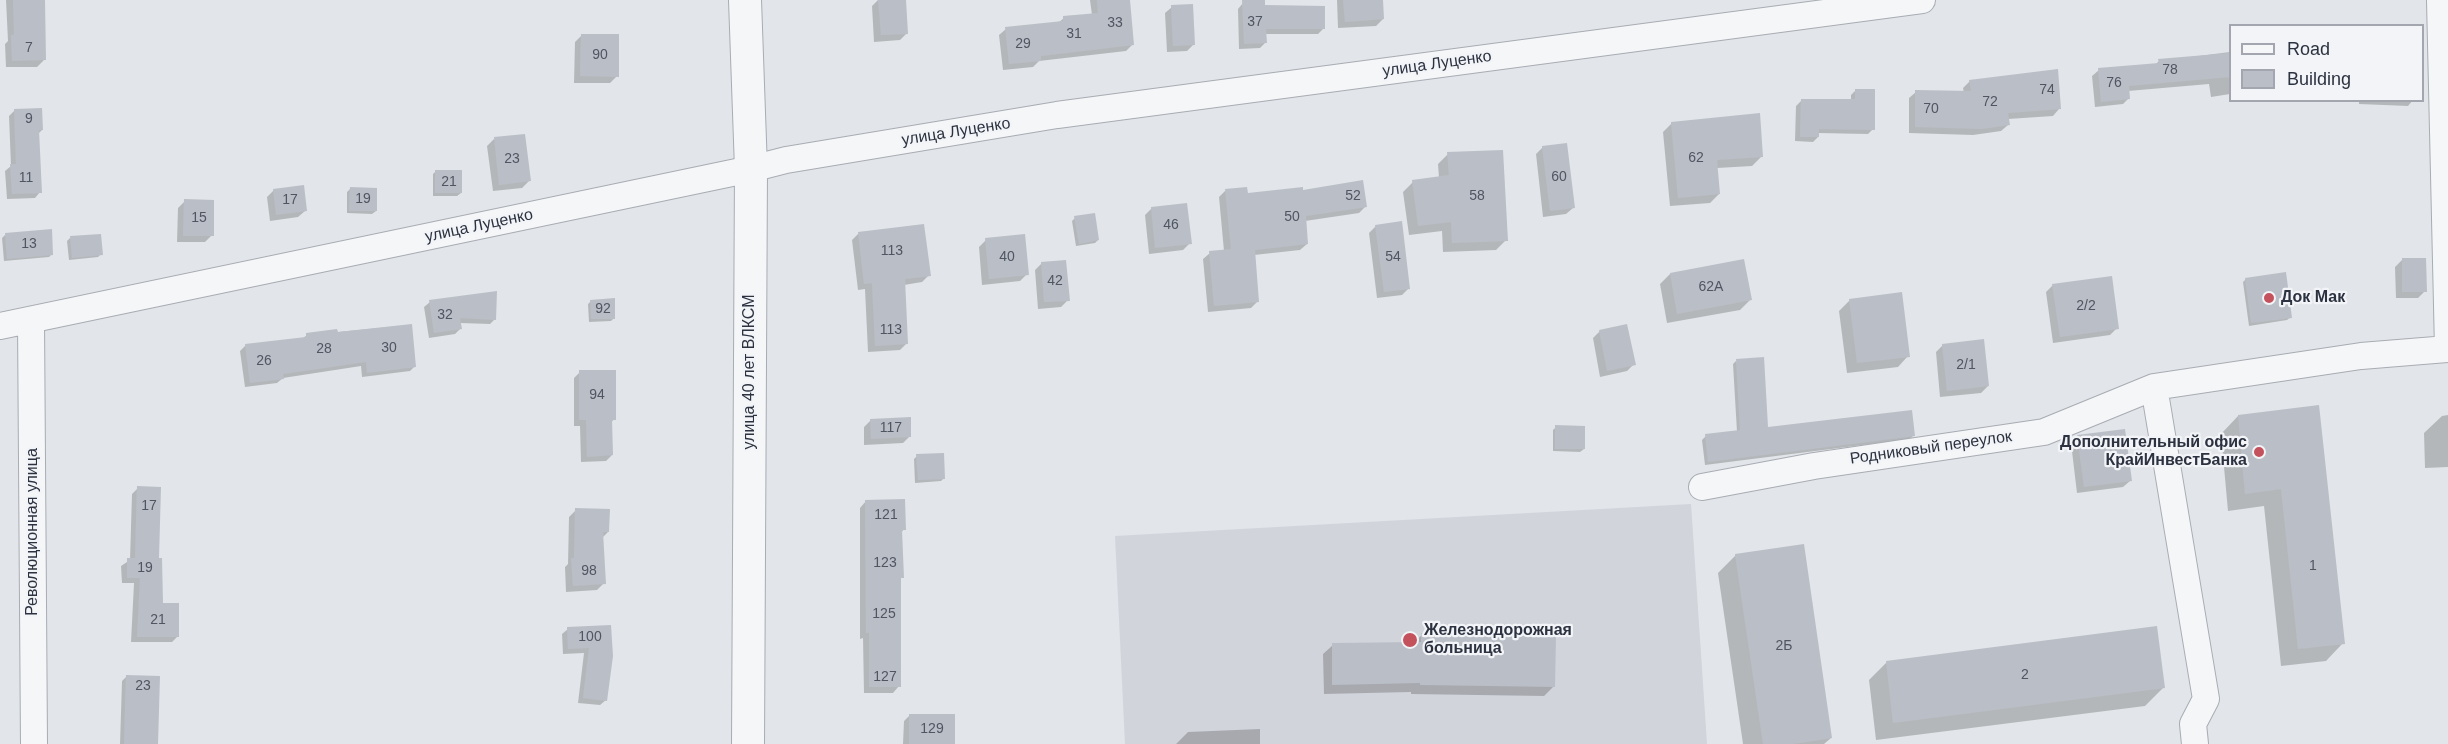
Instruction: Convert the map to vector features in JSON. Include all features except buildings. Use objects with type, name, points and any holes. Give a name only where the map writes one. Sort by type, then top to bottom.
[{"type":"street","name":"улица 40 лет ВЛКСМ","points":[[745,0],[751,169],[748,744]]},
{"type":"street","name":"улица Луценко","points":[[0,326],[786,160],[1057,115],[1922,0]]},
{"type":"street","name":"Родниковый переулок","points":[[1702,488],[1814,466],[2044,432],[2154,387],[2361,356],[2448,349],[2440,0]]},
{"type":"street","name":"Революционная улица","points":[[31,320],[34,744]]},
{"type":"street","points":[[2154,387],[2206,699],[2193,724],[2194,744]]},
{"type":"shaded area","name":"Железнодорожная больница","points":[[1691,504],[1707,744],[1125,744],[1115,536]]},
{"type":"place","name":"Док Мак","points":[[2269,298]]},
{"type":"place","name":"Дополнительный офис КрайИнвестБанка","points":[[2259,452]]},
{"type":"place","name":"Железнодорожная больница","points":[[1410,640]]}]
